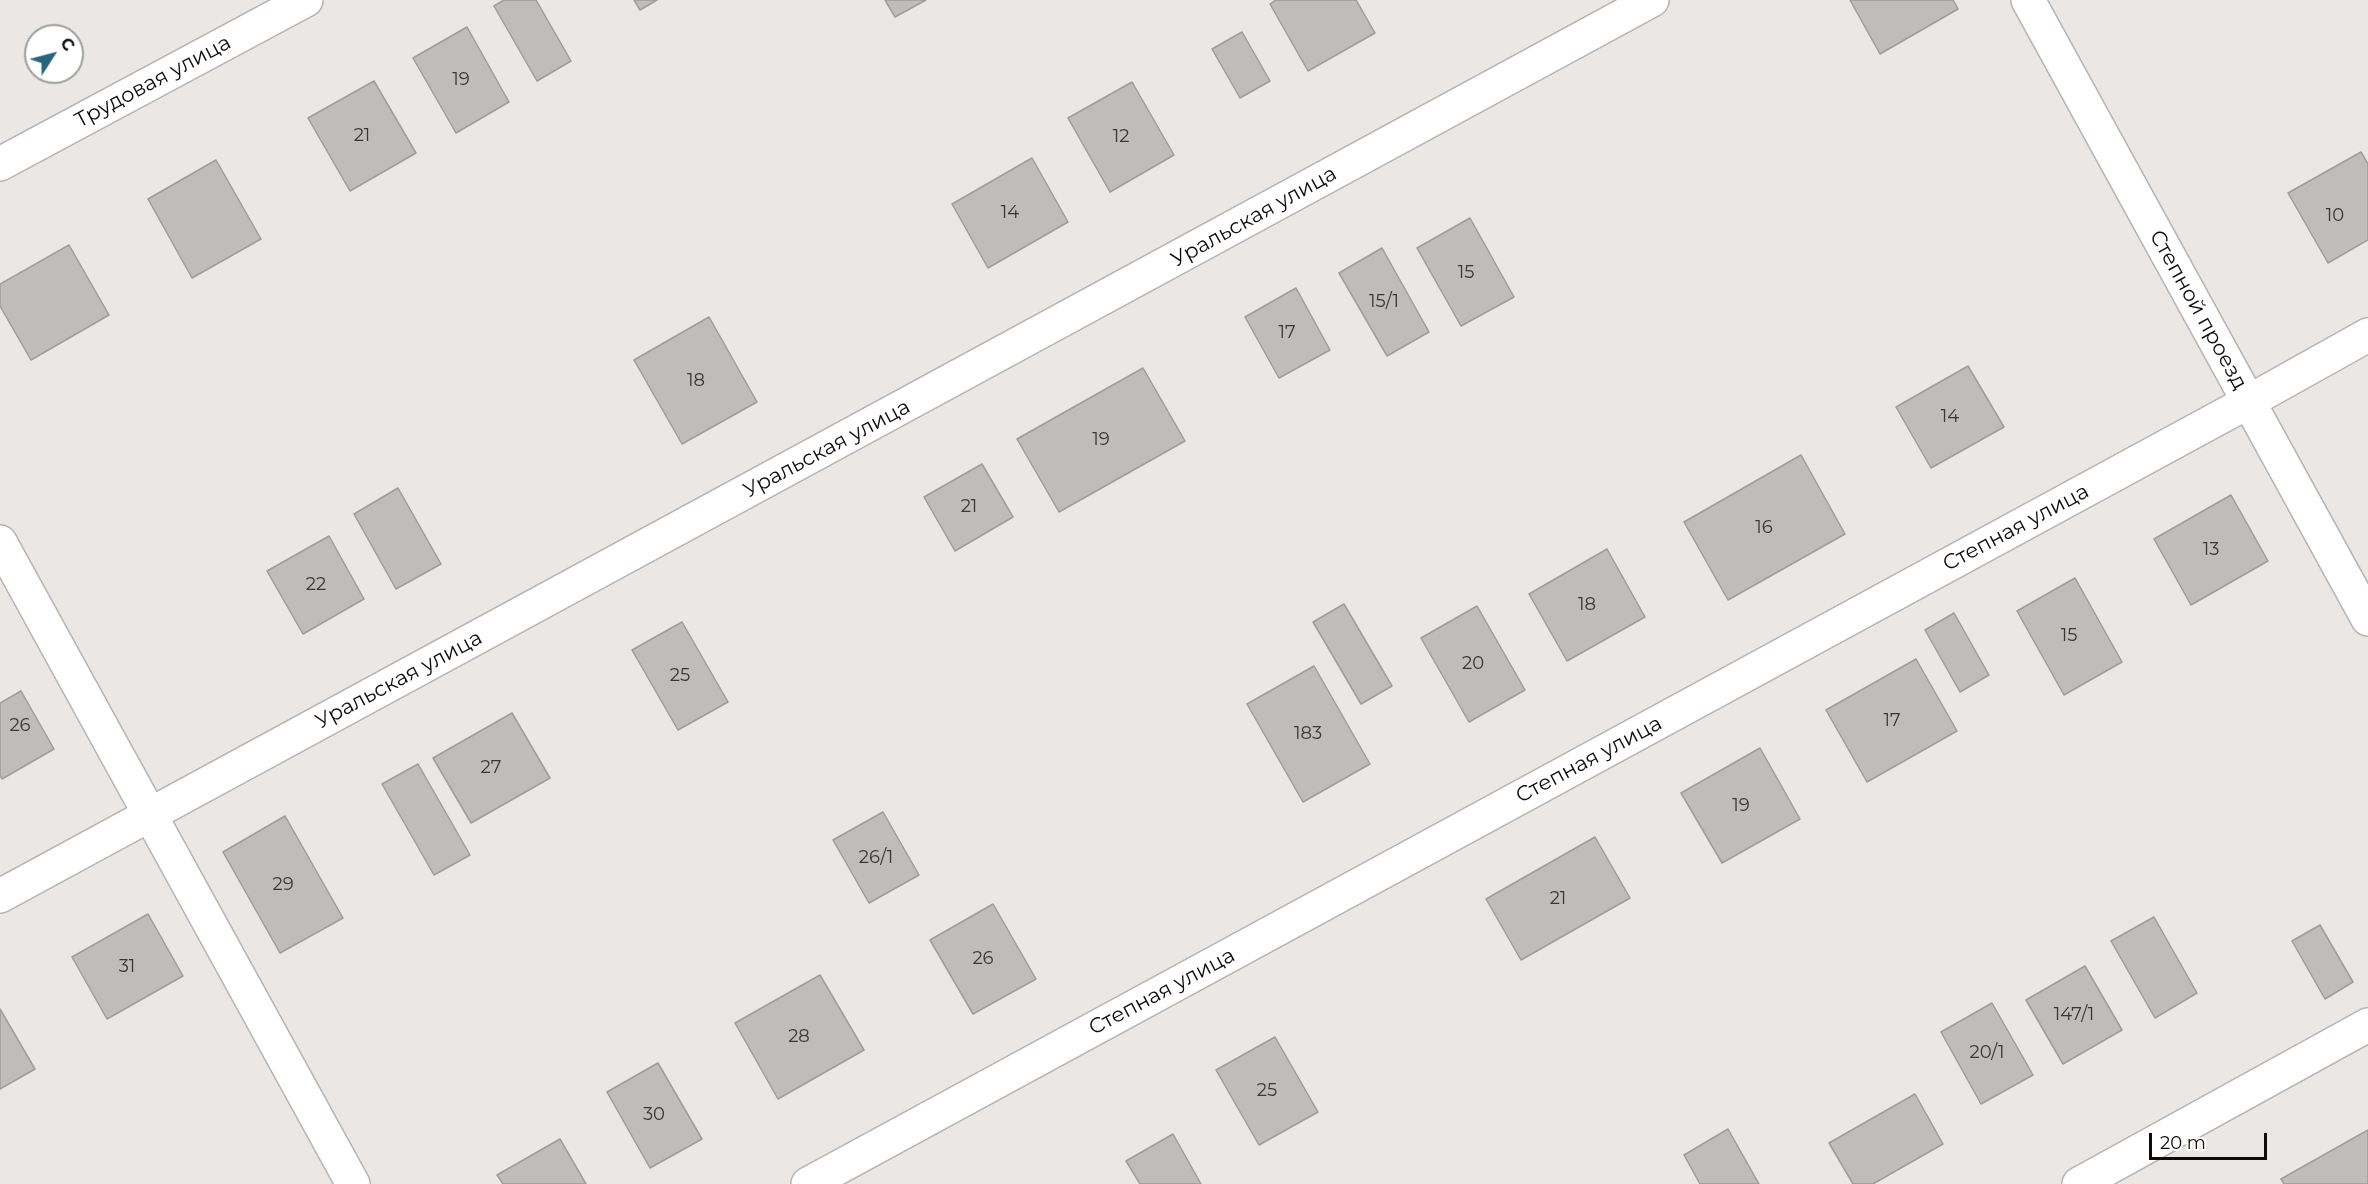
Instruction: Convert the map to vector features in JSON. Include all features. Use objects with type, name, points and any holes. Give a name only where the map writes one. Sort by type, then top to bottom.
[{"type":"street","name":"Трудовая улица","points":[[0,164],[306,0]]},
{"type":"street","name":"Уральская улица","points":[[0,896],[863,430],[1652,0]]},
{"type":"street","name":"Степной проезд","points":[[2028,0],[2368,619]]},
{"type":"street","name":"Степная улица","points":[[808,1184],[2248,402],[2368,334]]},
{"type":"street","points":[[0,542],[353,1184]]},
{"type":"street","points":[[2079,1184],[2368,1025]]},
{"type":"building","points":[[504,0],[536,0],[571,61],[537,81],[494,6]]},
{"type":"building","points":[[634,0],[657,0],[640,10]]},
{"type":"building","points":[[885,0],[926,0],[895,17]]},
{"type":"building","points":[[1276,0],[1356,0],[1375,33],[1308,71],[1270,4]]},
{"type":"building","points":[[1850,0],[1953,0],[1958,9],[1880,54]]},
{"type":"building","points":[[467,27],[509,102],[456,133],[413,58]]},
{"type":"building","points":[[1242,32],[1270,81],[1240,98],[1212,49]]},
{"type":"building","points":[[374,81],[416,153],[350,191],[308,118]]},
{"type":"building","points":[[1132,82],[1174,155],[1110,192],[1068,118]]},
{"type":"building","points":[[2361,152],[2368,164],[2368,240],[2328,263],[2288,193]]},
{"type":"building","points":[[1032,158],[1068,222],[988,268],[952,204]]},
{"type":"building","points":[[216,160],[261,239],[192,278],[148,199]]},
{"type":"building","points":[[1470,218],[1514,297],[1461,326],[1417,248]]},
{"type":"building","points":[[69,245],[109,315],[31,360],[0,306],[0,284]]},
{"type":"building","points":[[1382,248],[1429,332],[1387,356],[1339,273]]},
{"type":"building","points":[[1296,288],[1330,350],[1279,378],[1245,317]]},
{"type":"building","points":[[709,317],[757,402],[682,444],[634,360]]},
{"type":"building","points":[[1968,366],[2004,427],[1931,468],[1896,407]]},
{"type":"building","points":[[1143,368],[1185,441],[1059,512],[1017,439]]},
{"type":"building","points":[[1801,455],[1845,534],[1728,600],[1684,522]]},
{"type":"building","points":[[982,464],[1013,517],[955,551],[924,497]]},
{"type":"building","points":[[398,488],[441,564],[396,589],[354,514]]},
{"type":"building","points":[[2231,495],[2268,561],[2191,605],[2154,539]]},
{"type":"building","points":[[329,536],[364,599],[303,634],[267,571]]},
{"type":"building","points":[[1607,549],[1645,617],[1567,661],[1529,594]]},
{"type":"building","points":[[2075,578],[2122,662],[2064,695],[2017,611]]},
{"type":"building","points":[[1344,604],[1392,686],[1361,704],[1313,622]]},
{"type":"building","points":[[1477,606],[1525,690],[1469,722],[1421,638]]},
{"type":"building","points":[[1954,613],[1989,675],[1960,692],[1925,630]]},
{"type":"building","points":[[682,622],[728,702],[678,730],[632,650]]},
{"type":"building","points":[[1916,659],[1957,731],[1867,782],[1826,710]]},
{"type":"building","points":[[1314,666],[1370,764],[1303,802],[1247,704]]},
{"type":"building","points":[[21,691],[54,749],[2,779],[0,775],[0,703]]},
{"type":"building","points":[[512,713],[550,778],[471,823],[433,758]]},
{"type":"building","points":[[1760,748],[1800,819],[1722,863],[1681,793]]},
{"type":"building","points":[[418,764],[470,855],[434,875],[382,784]]},
{"type":"building","points":[[883,812],[919,875],[869,903],[833,840]]},
{"type":"building","points":[[285,816],[343,918],[280,953],[223,852]]},
{"type":"building","points":[[1595,837],[1630,898],[1521,960],[1486,899]]},
{"type":"building","points":[[993,904],[1036,979],[973,1014],[930,940]]},
{"type":"building","points":[[148,914],[183,976],[107,1019],[72,957]]},
{"type":"building","points":[[2154,917],[2197,993],[2155,1018],[2111,941]]},
{"type":"building","points":[[2320,925],[2353,982],[2325,999],[2292,941]]},
{"type":"building","points":[[2085,966],[2122,1030],[2063,1064],[2026,1000]]},
{"type":"building","points":[[820,975],[864,1050],[778,1099],[735,1023]]},
{"type":"building","points":[[1992,1003],[2033,1075],[1981,1104],[1941,1032]]},
{"type":"building","points":[[0,1009],[35,1069],[0,1089]]},
{"type":"building","points":[[1275,1037],[1318,1112],[1259,1145],[1216,1070]]},
{"type":"building","points":[[658,1063],[702,1139],[650,1168],[607,1092]]},
{"type":"building","points":[[1915,1094],[1943,1144],[1873,1184],[1853,1184],[1829,1143]]},
{"type":"building","points":[[1728,1129],[1759,1184],[1700,1184],[1684,1155]]},
{"type":"building","points":[[2368,1130],[2368,1184],[2284,1184],[2281,1179]]},
{"type":"building","points":[[1173,1134],[1201,1184],[1140,1184],[1126,1161]]},
{"type":"building","points":[[560,1139],[586,1184],[503,1184],[497,1175]]}]
